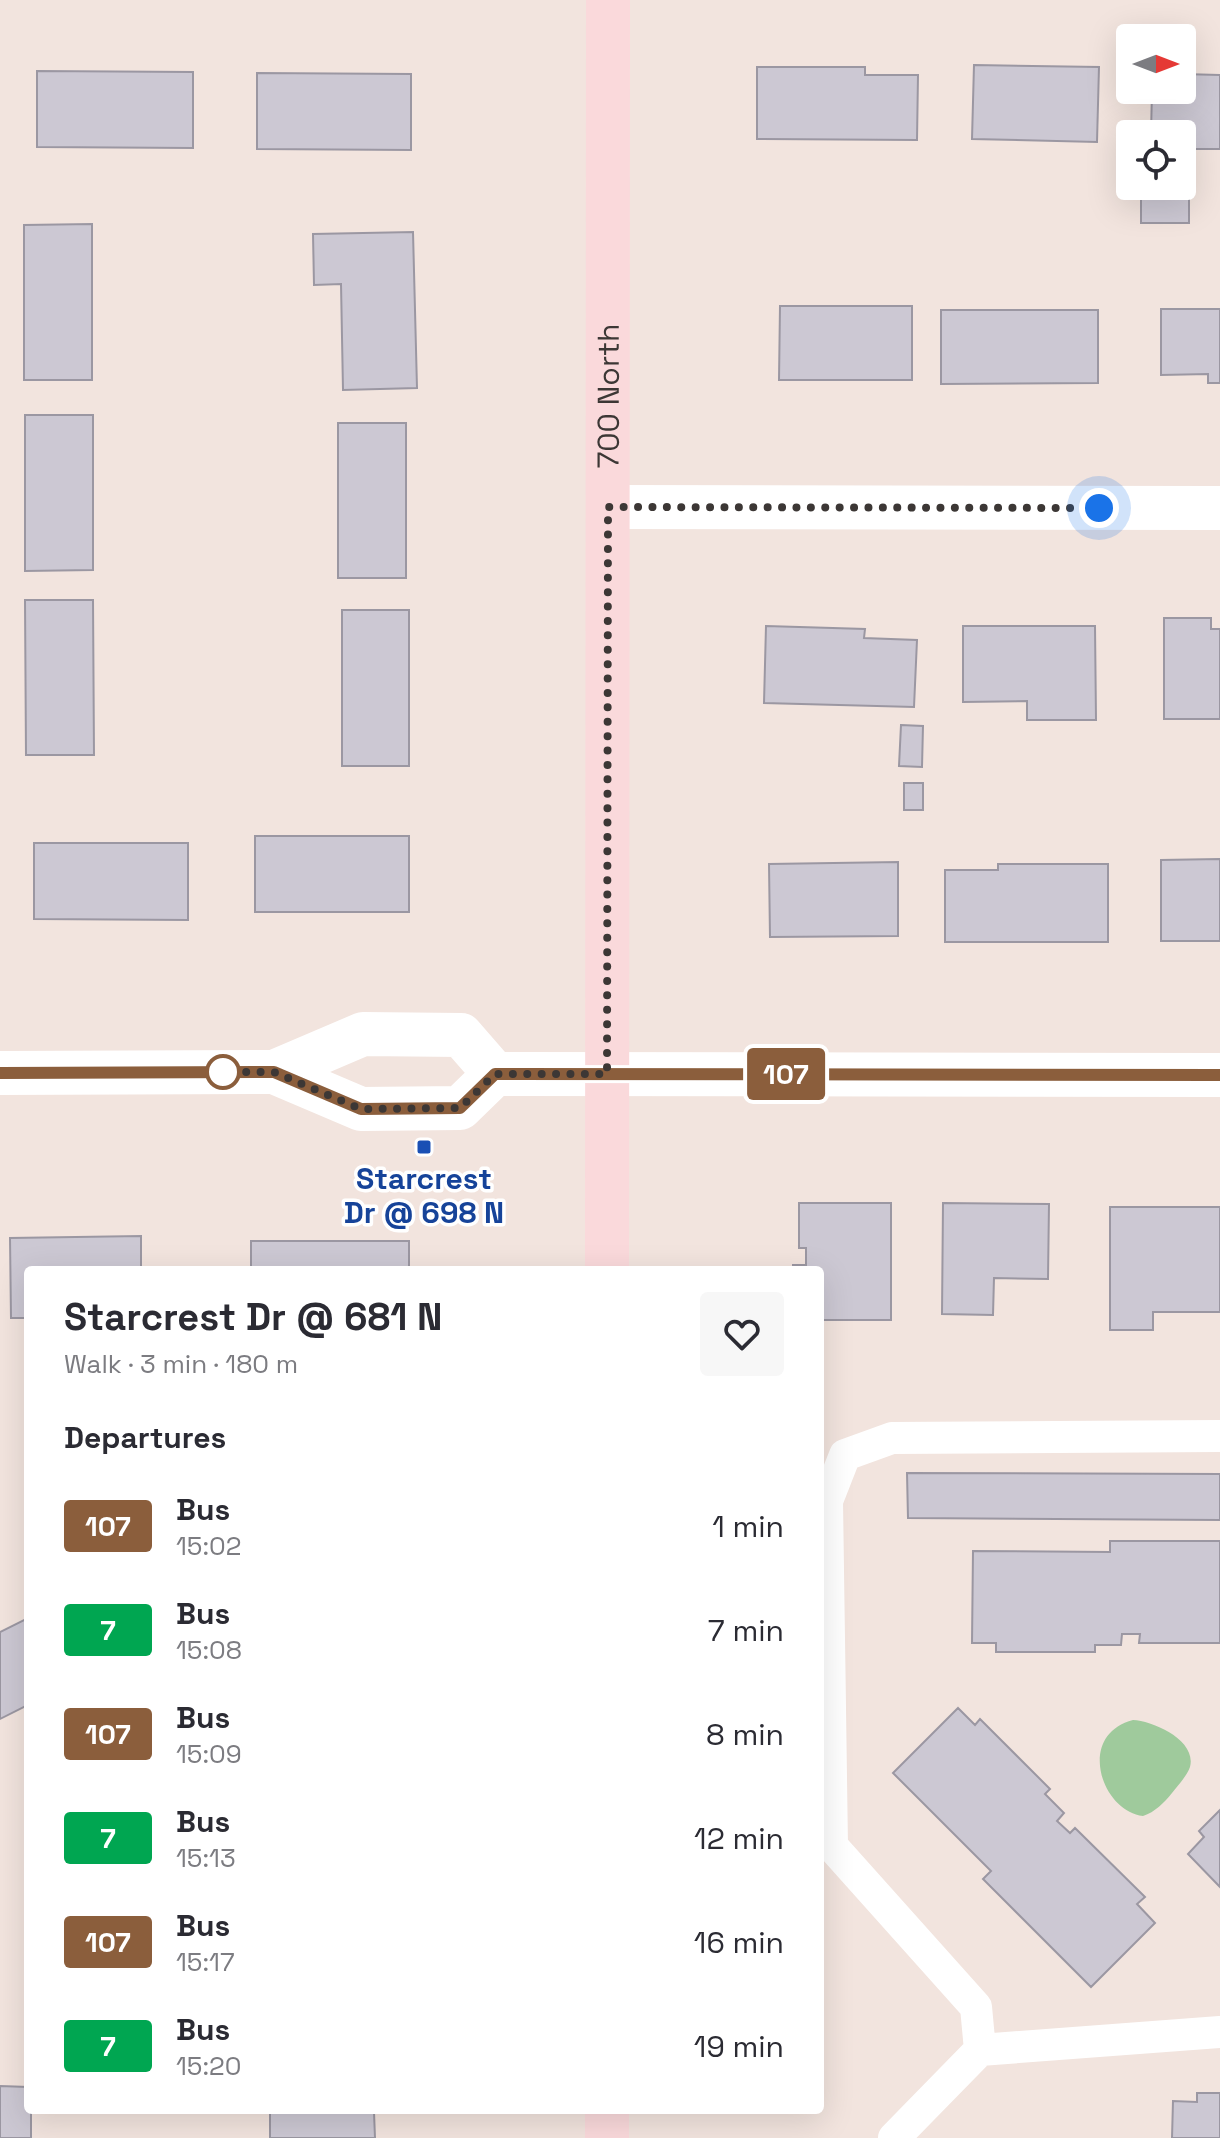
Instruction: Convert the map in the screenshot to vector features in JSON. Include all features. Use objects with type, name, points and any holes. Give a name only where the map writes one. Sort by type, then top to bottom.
[{"type":"main road","name":"700 North","points":[[607,1266],[608,0]]},
{"type":"main road","points":[[607,2114],[607,2138]]},
{"type":"street","points":[[608,507],[1220,508]]},
{"type":"street","points":[[0,1073],[274,1072],[363,1034],[377,1034],[461,1035],[495,1074]]},
{"type":"street","points":[[274,1072],[361,1109],[460,1108],[495,1074],[1220,1075]]},
{"type":"lane","points":[[980,2050],[976,2007],[832,1846],[827,1501],[845,1455],[892,1438],[1220,1436]]},
{"type":"lane","points":[[894,2138],[980,2050],[1220,2032]]},
{"type":"green space","points":[[1133,1720],[1172,1734],[1187,1748],[1190,1757],[1190,1767],[1185,1777],[1159,1807],[1143,1816],[1128,1811],[1116,1801],[1106,1787],[1101,1772],[1100,1756],[1105,1741],[1115,1728]]},
{"type":"building","points":[[974,65],[1099,67],[1097,142],[972,139]]},
{"type":"building","points":[[757,67],[865,67],[865,75],[918,75],[917,140],[757,139]]},
{"type":"building","points":[[37,71],[193,72],[193,148],[37,147]]},
{"type":"building","points":[[257,73],[411,74],[411,150],[257,149]]},
{"type":"building","points":[[1196,74],[1220,75],[1220,149],[1196,149],[1196,120],[1151,120],[1152,104],[1196,104]]},
{"type":"building","points":[[1141,200],[1189,200],[1189,223],[1141,223]]},
{"type":"building","points":[[92,224],[92,380],[24,380],[24,225]]},
{"type":"building","points":[[413,232],[417,388],[343,390],[341,284],[314,285],[313,234]]},
{"type":"building","points":[[780,306],[912,306],[912,380],[779,380]]},
{"type":"building","points":[[1161,309],[1220,309],[1220,383],[1208,383],[1208,374],[1161,375]]},
{"type":"building","points":[[941,310],[1098,310],[1098,383],[941,384]]},
{"type":"building","points":[[25,415],[93,415],[93,570],[25,571]]},
{"type":"building","points":[[338,423],[406,423],[406,578],[338,578]]},
{"type":"building","points":[[25,600],[93,600],[94,755],[26,755]]},
{"type":"building","points":[[342,610],[409,610],[409,766],[342,766]]},
{"type":"building","points":[[1164,618],[1211,618],[1211,629],[1220,629],[1220,719],[1164,719]]},
{"type":"building","points":[[766,626],[865,629],[864,638],[917,640],[914,707],[764,703]]},
{"type":"building","points":[[963,626],[1095,626],[1096,720],[1027,720],[1027,701],[963,702]]},
{"type":"building","points":[[901,725],[923,726],[922,767],[899,766]]},
{"type":"building","points":[[904,783],[923,783],[923,810],[904,810]]},
{"type":"building","points":[[255,836],[409,836],[409,912],[255,912]]},
{"type":"building","points":[[34,843],[188,843],[188,920],[34,919]]},
{"type":"building","points":[[1220,859],[1220,941],[1161,941],[1161,860]]},
{"type":"building","points":[[898,862],[898,936],[770,937],[769,864]]},
{"type":"building","points":[[998,864],[1108,864],[1108,942],[945,942],[945,870],[998,870]]},
{"type":"building","points":[[799,1203],[891,1203],[891,1320],[824,1320],[824,1266],[793,1266],[806,1265],[806,1248],[799,1248]]},
{"type":"building","points":[[943,1203],[1049,1204],[1048,1279],[994,1278],[993,1315],[942,1314]]},
{"type":"building","points":[[1110,1207],[1220,1207],[1220,1312],[1153,1312],[1153,1330],[1110,1330]]},
{"type":"building","points":[[141,1236],[141,1266],[24,1266],[24,1318],[11,1318],[10,1238]]},
{"type":"building","points":[[251,1241],[409,1241],[409,1266],[251,1266]]},
{"type":"building","points":[[907,1473],[1220,1474],[1220,1520],[908,1518]]},
{"type":"building","points":[[1110,1541],[1220,1541],[1220,1643],[1139,1643],[1140,1634],[1122,1634],[1121,1645],[1095,1645],[1095,1652],[996,1652],[996,1643],[972,1643],[973,1551],[1110,1552]]},
{"type":"building","points":[[24,1620],[24,1707],[0,1719],[0,1632]]},
{"type":"building","points":[[958,1708],[975,1725],[980,1719],[1050,1789],[1045,1794],[1064,1813],[1057,1821],[1070,1833],[1075,1828],[1145,1897],[1137,1904],[1155,1923],[1091,1987],[983,1879],[991,1871],[893,1773]]},
{"type":"building","points":[[1220,1810],[1220,1887],[1188,1854],[1204,1837],[1199,1831]]},
{"type":"building","points":[[0,2086],[24,2087],[24,2114],[31,2114],[31,2138],[0,2138]]},
{"type":"building","points":[[1197,2093],[1220,2093],[1220,2138],[1172,2138],[1173,2101],[1197,2102]]},
{"type":"building","points":[[270,2114],[374,2114],[375,2138],[270,2138]]},
{"type":"bus line","name":"107","points":[[0,1073],[274,1072],[361,1109],[460,1108],[495,1074],[1220,1075]]},
{"type":"place","name":"Starcrest Dr @ 698 N","points":[[424,1147]]},
{"type":"route","points":[[223,1072],[213,1072],[274,1072],[361,1109],[460,1108],[495,1074],[607,1074],[608,507],[1099,508]]}]
